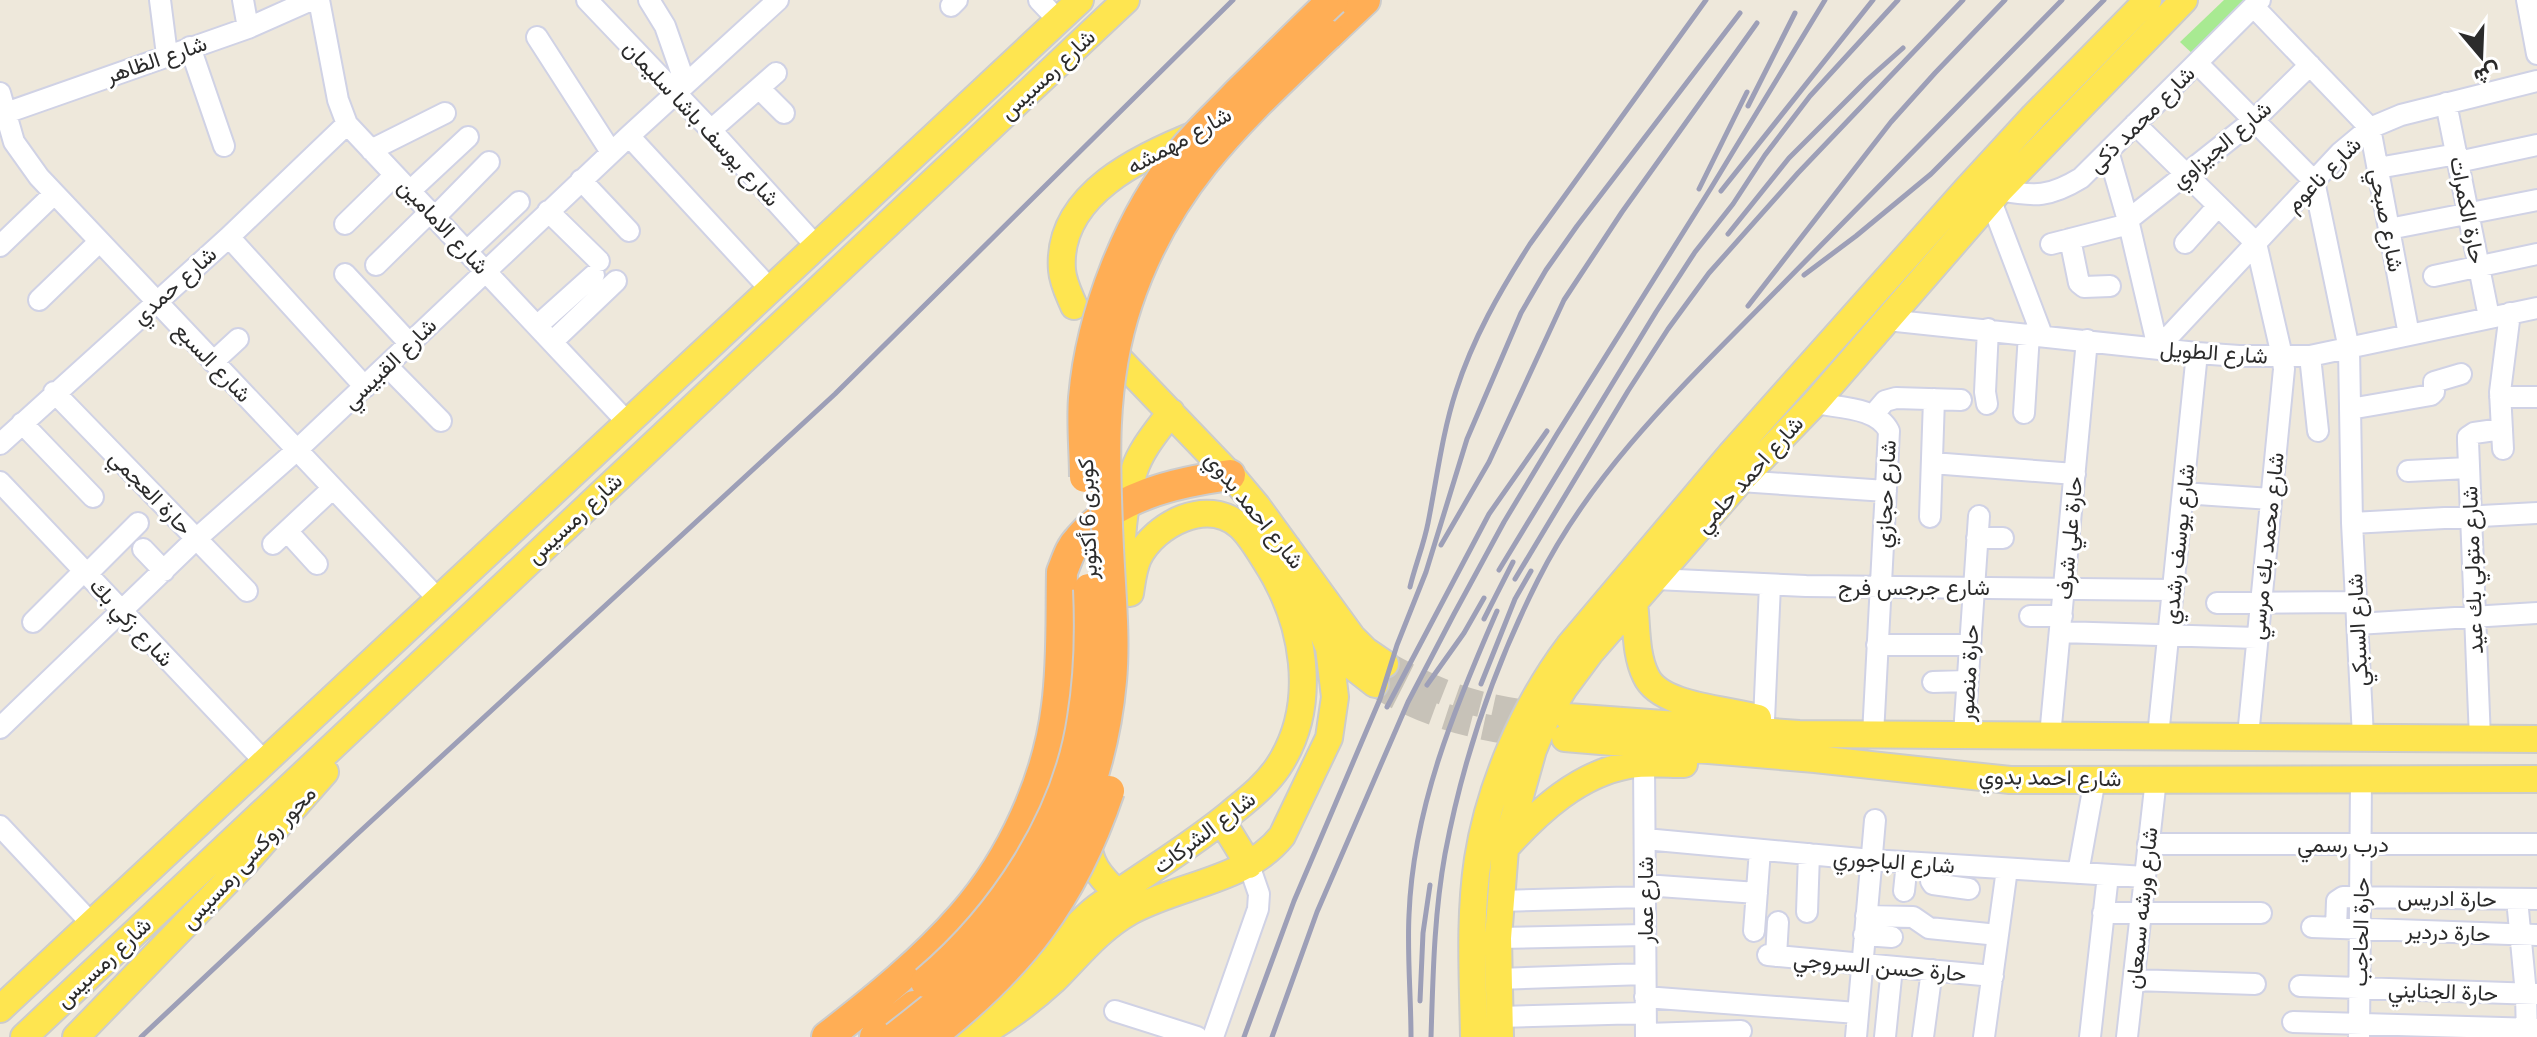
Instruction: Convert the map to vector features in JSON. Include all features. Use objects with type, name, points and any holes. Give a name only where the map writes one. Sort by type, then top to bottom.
[{"type":"highway","name":"كوبرى 6 أكتوبر","points":[[855,1037],[926,982],[976,935],[1017,881],[1044,834],[1074,760],[1083,721],[1091,633],[1082,427],[1088,368],[1102,309],[1143,211],[1182,151],[1333,0]]},
{"type":"highway","points":[[875,1037],[940,984],[985,939],[1026,889],[1055,839],[1083,763],[1092,719],[1097,654],[1089,398],[1110,296],[1133,242],[1181,165],[1219,119],[1343,0]]},
{"type":"highway","name":"كوبرى 6 أكتوبر","points":[[896,1037],[965,981],[995,951],[1022,917],[1067,844],[1093,777],[1106,722],[1111,679],[1104,423],[1115,343],[1140,266],[1178,195],[1211,152],[1238,121],[1365,0]]},
{"type":"highway","points":[[827,1037],[889,987],[964,914],[1012,841],[1033,798],[1047,754],[1057,706],[1062,572],[1077,540],[1091,526],[1127,503],[1192,480],[1230,475]]},
{"type":"highway","points":[[930,1037],[985,990],[1025,948],[1053,912],[1075,876],[1095,832],[1113,778],[1127,709],[1130,593]]},
{"type":"main road","name":"شارع رمسيس","points":[[0,1009],[1080,0]]},
{"type":"main road","name":"شارع رمسيس","points":[[24,1037],[1126,0]]},
{"type":"main road","name":"شارع مهمشه","points":[[1074,306],[1064,282],[1062,260],[1077,213],[1090,198],[1108,180],[1132,164],[1163,147],[1218,125],[1229,117],[1351,0]]},
{"type":"main road","name":"شارع احمد حلمي","points":[[1474,1037],[1472,924],[1483,827],[1514,741],[1545,678],[1732,453],[2034,116],[2148,0]]},
{"type":"main road","name":"شارع احمد حلمي","points":[[1500,1027],[1498,938],[1505,849],[1522,783],[1547,716],[1590,653],[1740,481],[1815,403],[1996,196],[2184,0]]},
{"type":"main road","points":[[2034,116],[2053,135]]},
{"type":"main road","name":"شارع احمد بدوي","points":[[1119,359],[1230,475],[1352,637],[1366,651],[1380,674],[1329,648]]},
{"type":"main road","points":[[1125,902],[1094,869],[1088,852],[1087,835],[1116,715],[1120,574],[1127,503],[1134,469],[1171,412]]},
{"type":"main road","name":"شارع الشركات","points":[[975,1037],[1029,1003],[1125,902],[1171,859],[1259,790],[1279,766],[1293,738],[1302,708],[1304,677],[1298,640],[1287,604],[1271,570],[1251,538],[1233,521],[1209,514],[1175,521],[1160,531],[1138,559],[1130,593]]},
{"type":"main road","name":"شارع الشركات","points":[[951,1037],[1038,969],[1092,912],[1249,865],[1271,850],[1282,836],[1329,738],[1335,697],[1329,648],[1287,547]]},
{"type":"main road","points":[[1634,603],[1640,657],[1651,686],[1666,696],[1764,720],[1799,734]]},
{"type":"main road","name":"محور روكسى رمسيس","points":[[76,1037],[245,863],[412,670]]},
{"type":"main road","name":"شارع احمد بدوي","points":[[2537,739],[1873,735],[1567,727],[2010,780],[2537,779]]},
{"type":"main road","points":[[2397,738],[2414,749],[2421,758],[2421,769],[2415,779]]},
{"type":"main road","points":[[2471,739],[2457,748],[2457,759],[2471,779]]},
{"type":"main road","points":[[1505,849],[1531,819],[1580,784],[1604,772],[1644,763],[1793,767],[1815,759]]},
{"type":"main road","points":[[1222,821],[1249,865]]},
{"type":"street","points":[[160,0],[167,55]]},
{"type":"street","points":[[243,0],[248,28]]},
{"type":"street","name":"شارع الظاهر","points":[[1,107],[248,28],[311,0]]},
{"type":"street","name":"شارع الامامين","points":[[319,0],[338,100],[347,124],[627,422]]},
{"type":"street","name":"شارع يوسف باشا سليمان","points":[[587,0],[680,88],[711,130],[816,246]]},
{"type":"street","points":[[649,0],[665,26],[680,88]]},
{"type":"street","name":"شارع القبيسي","points":[[0,728],[196,539],[297,450],[581,180],[778,0]]},
{"type":"street","points":[[1039,0],[1058,20]]},
{"type":"street","points":[[2257,4],[2370,128]]},
{"type":"street","name":"شارع محمد ذكى","points":[[1996,196],[2032,196],[2062,190],[2081,178],[2257,4]]},
{"type":"street","points":[[2531,8],[2537,54]]},
{"type":"street","points":[[537,37],[611,152]]},
{"type":"street","points":[[190,47],[224,146]]},
{"type":"street","points":[[2197,63],[2314,181]]},
{"type":"street","name":"شارع الجيزاوي","points":[[2110,286],[2084,287],[2079,283],[2060,241],[2129,222],[2254,120],[2310,65]]},
{"type":"street","points":[[711,130],[776,73]]},
{"type":"street","name":"شارع ناعوم","points":[[2158,348],[2340,153],[2370,128],[2401,115],[2537,81]]},
{"type":"street","points":[[759,88],[784,113]]},
{"type":"street","name":"حارة الكمرات","points":[[2446,103],[2489,317]]},
{"type":"street","name":"شارع السبع","points":[[1,107],[14,142],[54,194],[438,599]]},
{"type":"street","points":[[371,150],[445,113]]},
{"type":"street","name":"شارع حمدي","points":[[0,444],[229,237],[347,124]]},
{"type":"street","points":[[2135,124],[2256,243]]},
{"type":"street","name":"شارع صبحي","points":[[2370,128],[2409,335]]},
{"type":"street","points":[[629,136],[770,289]]},
{"type":"street","points":[[410,191],[468,137]]},
{"type":"street","points":[[2378,168],[2537,145]]},
{"type":"street","points":[[2108,151],[2129,222],[2158,348]]},
{"type":"street","points":[[376,265],[489,162]]},
{"type":"street","points":[[345,224],[395,175]]},
{"type":"street","points":[[581,180],[629,231]]},
{"type":"street","name":"شارع السبكي","points":[[2314,181],[2349,349],[2352,523],[2363,737]]},
{"type":"street","points":[[0,246],[54,194]]},
{"type":"street","points":[[1996,196],[2036,335],[2024,413]]},
{"type":"street","points":[[2389,229],[2537,200]]},
{"type":"street","points":[[467,251],[519,202]]},
{"type":"street","points":[[2185,243],[2218,206]]},
{"type":"street","points":[[537,326],[597,268],[548,211]]},
{"type":"street","points":[[229,237],[365,387]]},
{"type":"street","points":[[39,300],[99,242]]},
{"type":"street","name":"شارع محمد بك مرسي","points":[[2248,736],[2284,369],[2256,243]]},
{"type":"street","points":[[2434,276],[2537,254]]},
{"type":"street","points":[[345,274],[410,344]]},
{"type":"street","points":[[552,342],[616,281]]},
{"type":"street","name":"شارع الطويل","points":[[1887,320],[2197,353],[2310,356],[2537,308]]},
{"type":"street","points":[[2510,313],[2500,397],[2537,397]]},
{"type":"street","points":[[1987,404],[1988,329]]},
{"type":"street","points":[[213,362],[238,339]]},
{"type":"street","name":"حارة علي شرف","points":[[2050,736],[2087,340]]},
{"type":"street","name":"شارع يوسف رشدي","points":[[2158,736],[2197,353]]},
{"type":"street","points":[[2310,356],[2318,431]]},
{"type":"street","points":[[387,366],[441,421]]},
{"type":"street","points":[[2350,409],[2433,394],[2434,382],[2461,374]]},
{"type":"street","name":"حارة العجمي","points":[[54,392],[247,591]]},
{"type":"street","name":"شارع متولي بك عيد","points":[[2471,739],[2475,617],[2468,441],[2471,434],[2503,439],[2500,397]]},
{"type":"street","points":[[1873,415],[1885,401],[1896,398],[1961,400]]},
{"type":"street","points":[[1930,517],[1934,399]]},
{"type":"street","name":"شارع حجازي","points":[[1815,403],[1873,415],[1880,418],[1889,431],[1873,735]]},
{"type":"street","points":[[22,423],[93,497]]},
{"type":"street","points":[[1932,463],[2075,474]]},
{"type":"street","points":[[2408,471],[2468,468]]},
{"type":"street","points":[[1740,481],[1886,491]]},
{"type":"street","name":"شارع زكي بك","points":[[0,482],[264,761]]},
{"type":"street","points":[[317,564],[280,537],[333,488]]},
{"type":"street","points":[[2183,493],[2271,499]]},
{"type":"street","points":[[2352,523],[2537,513]]},
{"type":"street","name":"حارة منصور","points":[[1964,734],[1979,516]]},
{"type":"street","points":[[33,622],[138,523]]},
{"type":"street","points":[[1977,538],[2003,538]]},
{"type":"street","points":[[143,549],[164,571]]},
{"type":"street","name":"شارع جرجس فرج","points":[[1655,579],[1770,585],[2173,590]]},
{"type":"street","points":[[1764,720],[1770,585]]},
{"type":"street","points":[[2217,603],[2356,602]]},
{"type":"street","points":[[2357,624],[2537,613]]},
{"type":"street","points":[[2030,616],[2061,624],[2168,635],[2257,638]]},
{"type":"street","points":[[1877,645],[1969,645]]},
{"type":"street","points":[[1933,682],[1967,681]]},
{"type":"street","name":"شارع عمار","points":[[1644,763],[1646,1020]]},
{"type":"street","points":[[2078,873],[2095,779]]},
{"type":"street","name":"شارع ورشه سمعان","points":[[2127,1037],[2156,779]]},
{"type":"street","name":"حارة الحاجب","points":[[2359,1031],[2361,779]]},
{"type":"street","points":[[1856,1037],[1875,820]]},
{"type":"street","points":[[0,826],[91,923]]},
{"type":"street","name":"شارع الباجوري","points":[[1645,839],[1872,860],[2145,877]]},
{"type":"street","name":"درب رسمي","points":[[2148,844],[2537,844]]},
{"type":"street","points":[[1754,931],[1760,850]]},
{"type":"street","points":[[1807,912],[1809,854]]},
{"type":"street","points":[[1904,891],[1907,862]]},
{"type":"street","points":[[1933,864],[1933,884],[1969,889]]},
{"type":"street","points":[[1213,1037],[1258,909],[1259,894],[1249,865]]},
{"type":"street","points":[[1984,1037],[2007,869]]},
{"type":"street","points":[[2090,1037],[2108,875]]},
{"type":"street","points":[[1500,901],[1645,891],[1757,893]]},
{"type":"street","points":[[2336,928],[2338,899],[2360,897]]},
{"type":"street","name":"حارة ادريس","points":[[2360,897],[2527,899]]},
{"type":"street","points":[[2293,1022],[2322,1023],[2359,1031],[2531,1032],[2527,899]]},
{"type":"street","points":[[2103,913],[2261,913]]},
{"type":"street","points":[[1865,925],[1913,917],[1929,928],[1998,935]]},
{"type":"street","name":"حارة حسن السروجي","points":[[1778,922],[1772,956],[1993,976]]},
{"type":"street","points":[[1865,925],[1892,937]]},
{"type":"street","name":"حارة دردير","points":[[2312,927],[2529,935]]},
{"type":"street","points":[[1498,938],[1645,935]]},
{"type":"street","points":[[1885,1037],[1892,967]]},
{"type":"street","points":[[1923,1037],[1932,970]]},
{"type":"street","points":[[1498,979],[1645,974]]},
{"type":"street","points":[[2134,980],[2255,984]]},
{"type":"street","name":"حارة الجنايني","points":[[2300,986],[2532,994]]},
{"type":"street","points":[[2322,987],[2322,1023]]},
{"type":"street","points":[[1115,1011],[1197,1037]]},
{"type":"street","points":[[1500,1027],[1857,1013]]},
{"type":"street","points":[[1646,1020],[1741,1031]]},
{"type":"green space","points":[[2224,0],[2255,0],[2196,57],[2180,42]]},
{"type":"tunnel","points":[[1385,664],[1425,684],[1483,705],[1548,715]]},
{"type":"tunnel","points":[[1375,684],[1453,719],[1537,735]]},
{"type":"railway","points":[[141,1037],[835,394],[1233,0]]},
{"type":"railway","points":[[1410,587],[1426,531],[1451,407],[1488,315],[1530,244],[1706,0]]},
{"type":"railway","points":[[1272,1037],[1317,912],[1408,702],[1454,614],[1557,434],[1825,0]]},
{"type":"railway","points":[[1721,191],[1873,0]]},
{"type":"railway","points":[[1499,570],[1695,252],[1810,96],[1898,0]]},
{"type":"railway","points":[[1515,579],[1628,391],[1709,273],[1798,173],[1963,0]]},
{"type":"railway","points":[[1748,306],[1891,122],[2005,0]]},
{"type":"railway","points":[[1431,1037],[1438,900],[1461,783],[1507,646],[1561,538],[1616,461],[1679,390],[2062,0]]},
{"type":"railway","points":[[1804,275],[1931,174],[2104,0]]},
{"type":"railway","points":[[1244,1037],[1294,901],[1380,699],[1397,645],[1426,572],[1467,439],[1521,313],[1577,226],[1740,13]]},
{"type":"railway","points":[[1748,106],[1795,13]]},
{"type":"railway","points":[[1441,545],[1489,462],[1564,300],[1622,212],[1757,23]]},
{"type":"railway","points":[[1728,234],[1789,158],[1903,48]]},
{"type":"railway","points":[[1699,189],[1747,92]]},
{"type":"railway","points":[[1387,707],[1489,514],[1547,431]]},
{"type":"railway","points":[[1484,619],[1513,562]]},
{"type":"railway","points":[[1481,684],[1515,599],[1531,571]]},
{"type":"railway","points":[[1427,685],[1464,633],[1484,598]]},
{"type":"railway","points":[[1411,1037],[1409,915],[1419,836],[1452,721],[1497,611]]},
{"type":"railway","points":[[1420,1001],[1423,933],[1430,885]]}]
